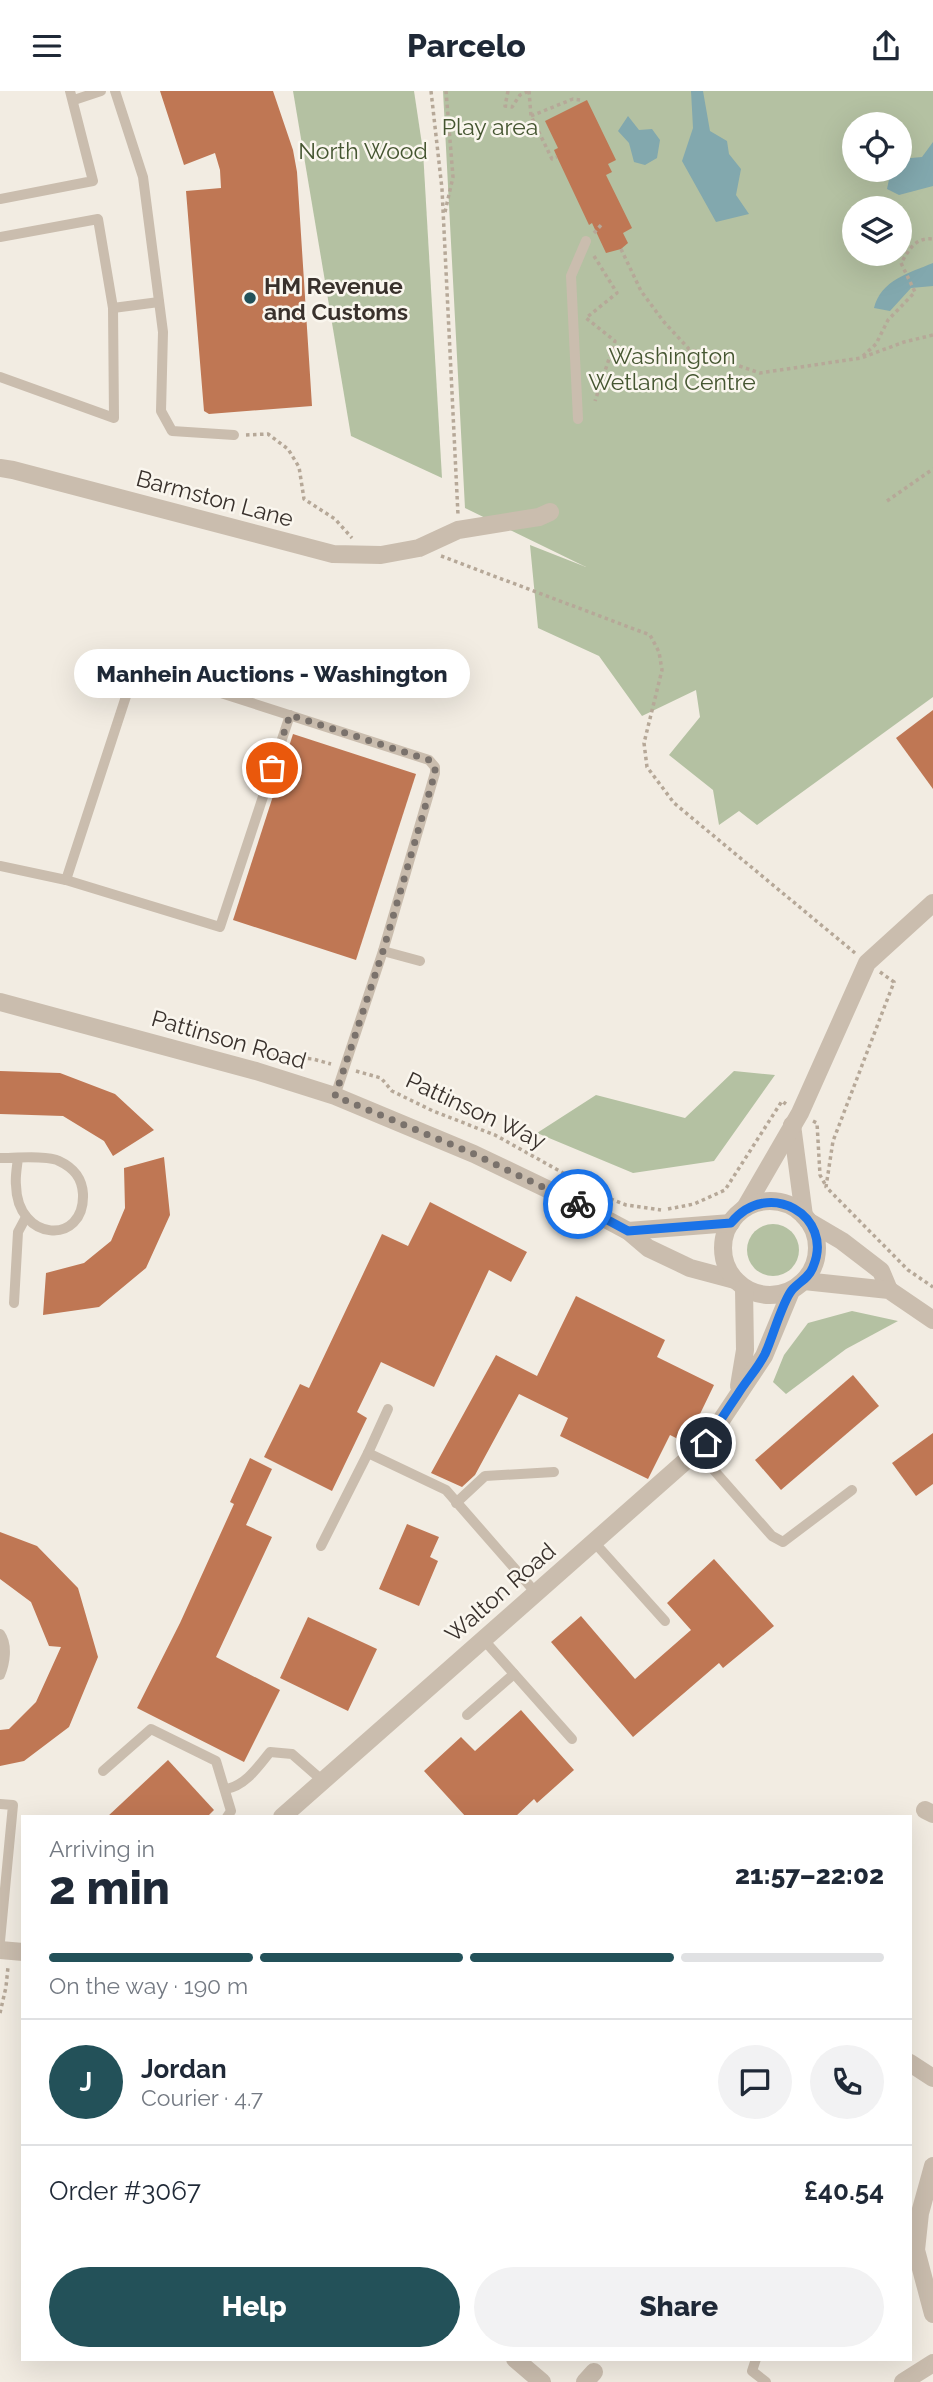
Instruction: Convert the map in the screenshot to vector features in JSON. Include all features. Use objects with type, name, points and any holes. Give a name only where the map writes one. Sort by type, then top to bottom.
[{"type":"street","name":"Barmston Lane","points":[[0,468],[333,554],[381,555],[419,548],[458,530],[539,517],[550,512]]},
{"type":"street","points":[[796,1119],[806,1218],[816,1236],[817,1252],[813,1268],[798,1286],[780,1295],[767,1296],[740,1284],[727,1267],[723,1252],[724,1237],[731,1223],[745,1208],[796,1119],[867,963],[933,902]]},
{"type":"street","name":"Pattinson Road","points":[[0,1002],[256,1070],[335,1096],[474,1154],[568,1199],[628,1231],[648,1248],[690,1268],[740,1284]]},
{"type":"street","points":[[745,1208],[760,1202],[791,1206],[881,1271],[889,1290]]},
{"type":"street","points":[[628,1231],[731,1223]]},
{"type":"street","name":"Walton Road","points":[[738,1393],[745,1350],[740,1284]]},
{"type":"street","points":[[798,1286],[889,1290],[933,1320]]},
{"type":"street","name":"Walton Road","points":[[284,1815],[706,1443],[764,1356],[798,1286]]},
{"type":"street","points":[[912,2064],[933,2078]]},
{"type":"street","points":[[933,2166],[915,2213],[916,2250],[933,2314]]},
{"type":"street","points":[[517,2361],[542,2382]]},
{"type":"street","points":[[903,2382],[933,2363]]},
{"type":"lane","points":[[0,199],[93,181],[72,95],[100,91]]},
{"type":"lane","points":[[115,91],[143,177],[163,332],[161,411],[172,431],[233,435]]},
{"type":"lane","points":[[0,237],[98,219],[113,308],[114,418],[0,377]]},
{"type":"lane","points":[[578,419],[571,276],[586,241]]},
{"type":"lane","points":[[113,308],[159,302]]},
{"type":"lane","points":[[66,880],[132,678],[146,669],[429,760],[435,767],[435,773],[383,951],[335,1096]]},
{"type":"lane","points":[[0,866],[66,880],[220,927],[290,715]]},
{"type":"lane","points":[[383,951],[420,961]]},
{"type":"lane","points":[[0,1158],[18,1158],[57,1160],[73,1170],[82,1183],[80,1216],[70,1225],[56,1230],[31,1224],[15,1187],[18,1158]]},
{"type":"lane","points":[[14,1303],[18,1231],[26,1217]]},
{"type":"lane","points":[[321,1546],[388,1409]]},
{"type":"lane","points":[[697,1451],[772,1536],[783,1542],[852,1490]]},
{"type":"lane","points":[[368,1453],[446,1490],[536,1593]]},
{"type":"lane","points":[[456,1503],[485,1476],[554,1472]]},
{"type":"lane","points":[[594,1542],[665,1621]]},
{"type":"lane","points":[[0,1634],[5,1640],[0,1675]]},
{"type":"lane","points":[[483,1639],[572,1739]]},
{"type":"lane","points":[[467,1715],[514,1674]]},
{"type":"lane","points":[[103,1771],[151,1730],[216,1761],[232,1811],[229,1815]]},
{"type":"lane","points":[[226,1789],[234,1788],[252,1774],[270,1752],[292,1754],[323,1781]]},
{"type":"lane","points":[[0,1804],[13,1805],[8,1949]]},
{"type":"lane","points":[[755,2361],[752,2371],[766,2382]]},
{"type":"path","points":[[431,91],[444,217],[458,530]]},
{"type":"path","points":[[444,217],[453,177],[446,91]]},
{"type":"path","points":[[508,91],[505,107],[512,107],[520,95],[529,91],[531,116],[552,159],[557,157]]},
{"type":"path","points":[[531,116],[573,99],[580,100]]},
{"type":"path","points":[[595,401],[615,341],[586,317],[617,293],[586,241],[602,224]]},
{"type":"path","points":[[861,358],[876,344],[888,320],[915,292],[901,264],[912,245],[927,238],[933,239]]},
{"type":"path","points":[[621,249],[641,291],[664,322],[690,349],[760,373],[861,358],[904,342],[933,335]]},
{"type":"path","points":[[233,435],[268,434],[288,449],[299,467],[304,499],[335,519],[348,532],[361,555]]},
{"type":"path","points":[[887,501],[933,469]]},
{"type":"path","points":[[419,548],[650,635],[659,652],[662,670],[644,743],[647,767],[674,803],[867,963],[894,982],[833,1141],[826,1187]]},
{"type":"path","name":"Pattinson Way","points":[[264,1054],[313,1059],[380,1078],[392,1091],[433,1111],[495,1135],[608,1198],[626,1205],[662,1210],[694,1203],[725,1191],[782,1101],[796,1119]]},
{"type":"path","points":[[796,1119],[817,1123],[820,1175],[826,1187],[908,1271],[933,1287]]},
{"type":"path","points":[[0,2013],[6,1987],[8,1949]]},
{"type":"green space","name":"North Wood","points":[[293,91],[414,91],[423,151],[442,478],[351,436]]},
{"type":"green space","name":"Washington Wetland Centre","points":[[443,91],[933,91],[933,697],[757,825],[739,811],[719,825],[713,790],[669,755],[700,717],[696,690],[642,716],[599,656],[538,628],[530,545],[586,567],[465,508]]},
{"type":"green space","points":[[734,1071],[775,1075],[714,1161],[633,1173],[537,1133],[596,1095],[685,1118]]},
{"type":"green space","points":[[773,1224],[792,1231],[799,1250],[792,1269],[773,1276],[754,1269],[747,1250],[754,1231]]},
{"type":"green space","points":[[852,1311],[898,1321],[846,1349],[786,1394],[773,1382],[784,1355],[808,1323]]},
{"type":"water","points":[[691,91],[703,91],[710,131],[727,141],[729,154],[741,169],[736,195],[749,214],[716,222],[682,161],[693,128]]},
{"type":"water","points":[[628,116],[639,130],[652,129],[660,140],[657,158],[645,165],[634,162],[629,143],[618,131]]},
{"type":"water","points":[[933,142],[933,186],[899,195],[887,189],[888,182],[912,182],[912,158],[922,157]]},
{"type":"water","points":[[933,263],[933,286],[911,288],[890,311],[874,308],[889,284]]},
{"type":"building","name":"HM Revenue and Customs","points":[[160,91],[273,91],[293,150],[297,172],[312,406],[209,414],[204,411],[186,191],[221,188],[220,170],[215,153],[184,165]]},
{"type":"building","points":[[587,100],[616,160],[608,164],[612,172],[606,175],[632,228],[623,233],[628,243],[621,249],[606,253],[592,223],[589,225],[557,157],[554,150],[558,148],[545,121]]},
{"type":"building","points":[[933,710],[933,789],[896,738]]},
{"type":"building","points":[[293,734],[416,774],[356,960],[233,920]]},
{"type":"building","points":[[0,1071],[60,1073],[115,1094],[154,1130],[113,1156],[104,1141],[63,1116],[0,1114]]},
{"type":"building","points":[[164,1157],[170,1215],[146,1268],[99,1307],[43,1315],[46,1273],[84,1263],[111,1241],[125,1208],[124,1168]]},
{"type":"building","points":[[430,1202],[527,1252],[511,1282],[489,1270],[434,1387],[381,1362],[357,1412],[367,1418],[332,1491],[264,1457],[300,1384],[309,1388],[382,1234],[408,1246]]},
{"type":"building","points":[[576,1296],[665,1340],[657,1357],[714,1385],[686,1443],[670,1435],[648,1479],[560,1436],[568,1418],[519,1394],[475,1475],[462,1487],[431,1473],[496,1355],[537,1376]]},
{"type":"building","points":[[853,1375],[879,1406],[781,1490],[755,1460]]},
{"type":"building","points":[[933,1433],[933,1484],[916,1496],[892,1463]]},
{"type":"building","points":[[250,1458],[272,1469],[246,1525],[272,1537],[216,1657],[280,1690],[244,1762],[137,1708],[180,1623],[234,1504],[230,1502]]},
{"type":"building","points":[[407,1524],[439,1537],[430,1557],[438,1561],[419,1606],[379,1589]]},
{"type":"building","points":[[0,1532],[37,1546],[78,1588],[98,1657],[69,1727],[24,1761],[0,1766],[0,1730],[9,1729],[36,1702],[61,1647],[49,1646],[31,1602],[0,1579]]},
{"type":"building","points":[[714,1559],[774,1626],[723,1668],[719,1663],[633,1737],[551,1642],[581,1616],[635,1679],[691,1630],[667,1603]]},
{"type":"building","points":[[308,1617],[377,1649],[348,1711],[280,1678]]},
{"type":"building","points":[[521,1710],[574,1770],[537,1803],[534,1799],[517,1815],[464,1815],[424,1771],[461,1737],[475,1751]]},
{"type":"building","points":[[168,1760],[214,1810],[209,1815],[109,1815]]},
{"type":"way so far","points":[[272,768],[290,715],[429,760],[435,767],[383,951],[335,1096],[474,1154],[578,1204]]},
{"type":"place","name":"HM Revenue and Customs","points":[[250,298]]},
{"type":"place","name":"Manhein Auctions - Washington","points":[[272,768]]},
{"type":"route","points":[[578,1204],[628,1231],[731,1223],[745,1208],[760,1202],[791,1206],[808,1221],[816,1236],[817,1252],[813,1268],[804,1281],[791,1291],[764,1356],[706,1443]]},
{"type":"park label","name":"Play area","points":[[490,126]]}]
